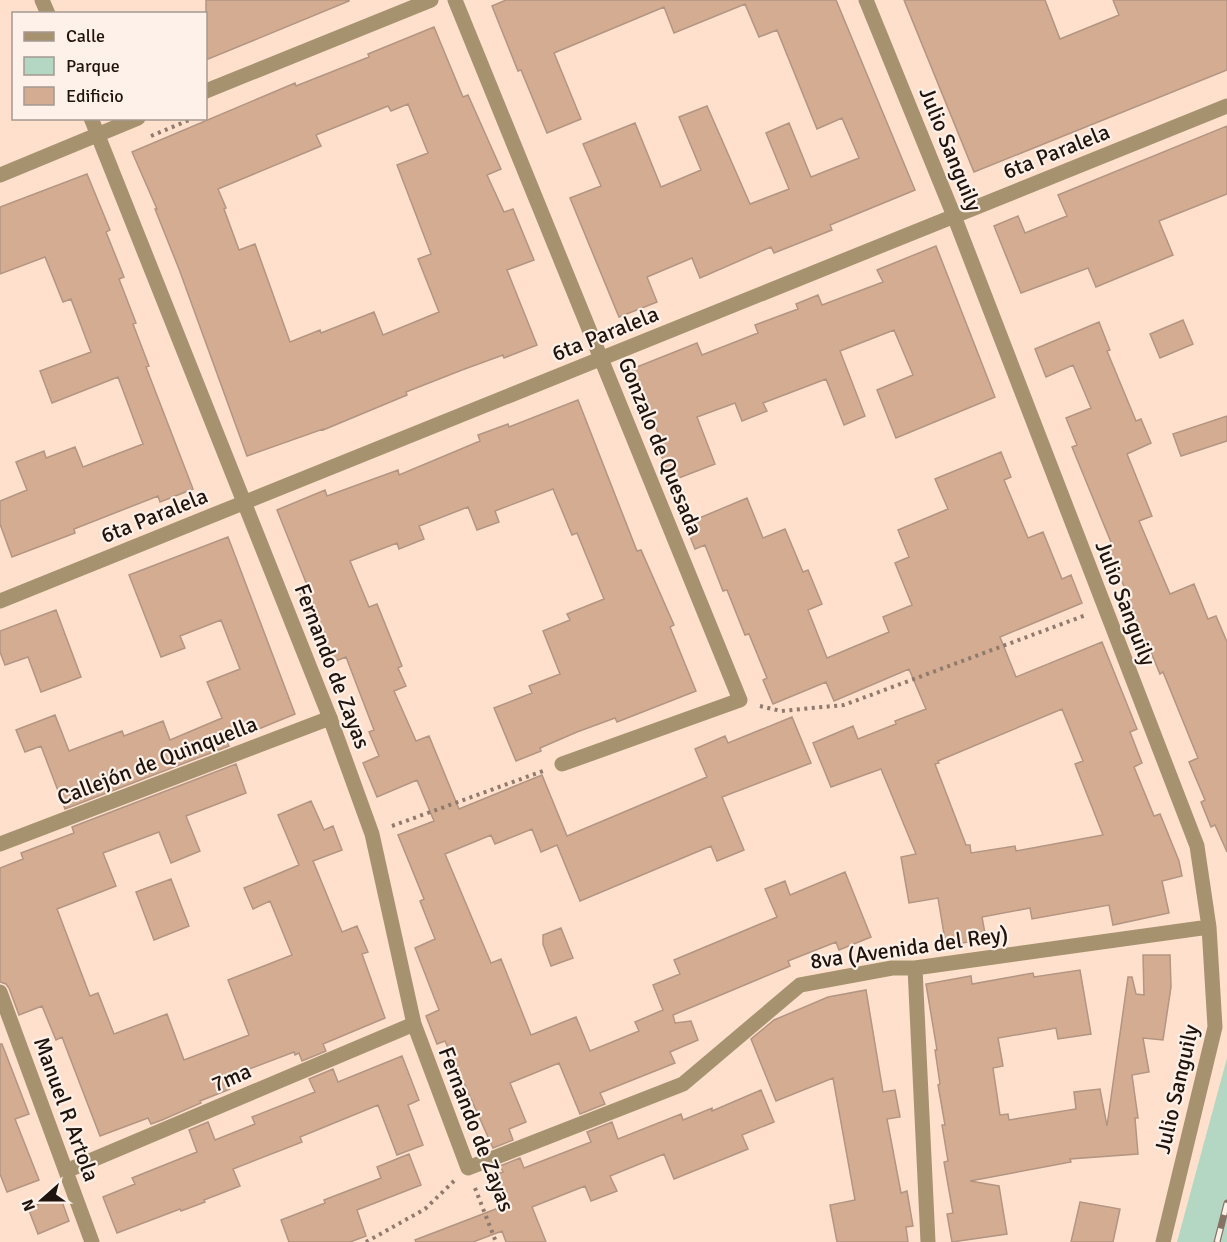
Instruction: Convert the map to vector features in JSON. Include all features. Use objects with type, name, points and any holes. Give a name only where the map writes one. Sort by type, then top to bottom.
[{"type":"street","points":[[207,91],[431,0]]},
{"type":"street","name":"Gonzalo de Quesada","points":[[455,0],[740,700]]},
{"type":"street","name":"Julio Sanguily","points":[[866,0],[954,216],[1197,846],[1209,927],[1215,1027],[1162,1242]]},
{"type":"street","name":"6ta Paralela","points":[[0,602],[1227,106]]},
{"type":"street","name":"Fernando de Zayas","points":[[92,120],[330,718],[372,834],[414,1024],[468,1168]]},
{"type":"street","points":[[0,175],[133,120]]},
{"type":"street","points":[[562,764],[740,700]]},
{"type":"street","name":"Callejón de Quinquella","points":[[0,844],[330,718]]},
{"type":"street","name":"8va (Avenida del Rey)","points":[[468,1168],[683,1084],[800,985],[892,968],[915,968],[1209,927]]},
{"type":"street","points":[[915,968],[928,1242]]},
{"type":"street","name":"Manuel R Artola","points":[[1,998],[92,1242]]},
{"type":"street","name":"7ma","points":[[66,1171],[414,1024]]},
{"type":"path","points":[[740,700],[781,711],[844,705],[1104,609]]},
{"type":"path","points":[[372,834],[562,764]]},
{"type":"path","points":[[366,1242],[425,1209],[468,1168]]},
{"type":"path","name":"Fernando de Zayas","points":[[468,1168],[496,1242]]},
{"type":"green space","points":[[1227,1058],[1227,1242],[1177,1242]]},
{"type":"building","points":[[206,0],[349,0],[207,60]]},
{"type":"building","points":[[506,0],[836,0],[915,190],[830,225],[832,230],[774,253],[771,247],[700,278],[692,258],[647,277],[657,302],[619,317],[570,198],[601,186],[583,144],[635,123],[661,187],[701,170],[679,117],[707,106],[750,204],[789,189],[766,133],[789,123],[811,177],[859,158],[842,118],[817,129],[777,30],[759,37],[745,4],[674,33],[664,7],[554,53],[581,119],[547,133],[521,70],[518,71],[492,6]]},
{"type":"building","points":[[904,0],[1045,0],[1060,39],[1119,15],[1113,0],[1227,0],[1227,70],[974,172]]},
{"type":"building","points":[[434,27],[463,97],[468,95],[501,169],[487,175],[504,212],[513,209],[534,260],[507,270],[537,345],[504,358],[503,355],[462,370],[406,392],[407,395],[323,430],[247,456],[155,209],[157,209],[132,152],[295,83],[296,86],[369,57],[368,54]],"holes":[[[408,104],[428,153],[397,165],[431,254],[418,259],[439,312],[383,335],[374,312],[321,333],[320,330],[290,342],[255,244],[239,250],[218,189],[321,146],[316,135],[388,106],[391,111]]]},
{"type":"building","points":[[1227,126],[1227,194],[1159,221],[1173,255],[1096,287],[1088,268],[1021,293],[994,226],[1018,216],[1025,233],[1067,216],[1058,195]]},
{"type":"building","points":[[87,174],[110,230],[106,232],[124,277],[119,279],[136,323],[133,324],[149,366],[146,367],[193,489],[160,502],[158,496],[74,529],[75,533],[12,557],[0,524],[0,501],[27,490],[16,462],[44,451],[46,458],[75,447],[83,467],[143,444],[118,377],[52,403],[40,371],[91,352],[71,299],[63,302],[45,257],[0,274],[0,207]]},
{"type":"building","points":[[936,246],[995,397],[896,438],[877,390],[913,375],[894,330],[840,351],[865,416],[844,425],[826,379],[763,403],[767,411],[742,421],[735,403],[697,417],[715,464],[671,481],[658,447],[663,445],[632,369],[697,343],[702,355],[758,333],[755,325],[798,309],[796,304],[818,295],[822,305],[883,282],[877,270]]},
{"type":"building","points":[[1183,320],[1193,344],[1160,358],[1150,334]]},
{"type":"building","points":[[1099,322],[1110,350],[1107,351],[1136,421],[1141,419],[1151,443],[1127,454],[1152,516],[1139,521],[1170,594],[1194,584],[1208,619],[1216,616],[1227,642],[1227,852],[1215,825],[1211,827],[1201,802],[1205,800],[1189,762],[1198,758],[1163,672],[1160,674],[1145,638],[1139,640],[1127,611],[1133,609],[1109,549],[1113,547],[1072,447],[1077,445],[1066,418],[1091,408],[1073,365],[1046,377],[1035,349]]},
{"type":"building","points":[[578,400],[637,551],[641,550],[674,625],[670,627],[696,691],[617,722],[615,718],[577,732],[516,761],[494,708],[532,693],[529,686],[560,674],[543,631],[570,620],[567,614],[604,599],[577,533],[572,535],[553,489],[495,511],[499,522],[477,530],[468,507],[419,526],[424,539],[399,549],[397,543],[350,561],[369,607],[377,604],[402,666],[398,668],[406,686],[394,691],[416,741],[429,736],[459,809],[542,775],[567,836],[707,777],[695,749],[725,736],[728,743],[792,717],[811,763],[722,797],[744,850],[717,861],[711,846],[580,901],[557,845],[541,852],[532,829],[495,844],[491,835],[445,854],[491,963],[501,959],[531,1035],[576,1017],[590,1051],[639,1031],[635,1022],[663,1010],[653,985],[680,974],[674,960],[777,917],[765,889],[785,881],[790,895],[845,872],[871,937],[839,950],[836,942],[788,961],[790,966],[673,1015],[675,1023],[691,1021],[698,1040],[670,1052],[675,1063],[600,1093],[605,1104],[580,1114],[559,1063],[510,1083],[526,1122],[509,1129],[513,1140],[493,1148],[445,1041],[437,1044],[426,1016],[439,1010],[415,948],[435,939],[420,901],[424,899],[398,835],[434,821],[417,780],[377,797],[363,763],[379,756],[369,732],[374,730],[346,657],[333,662],[316,618],[311,620],[300,594],[309,590],[277,510],[325,490],[327,496],[398,470],[399,475],[480,441],[478,435],[508,424],[509,427]]},
{"type":"building","points":[[1227,416],[1227,441],[1181,456],[1173,434]]},
{"type":"building","points":[[1001,452],[1011,477],[1004,480],[1028,538],[1043,532],[1062,579],[1071,575],[1082,603],[1000,637],[1016,677],[1102,642],[1137,729],[1130,732],[1142,763],[1134,767],[1154,816],[1160,814],[1179,861],[1182,876],[1162,881],[1169,913],[1113,925],[1109,905],[1032,919],[1030,908],[982,917],[986,939],[946,946],[938,898],[909,903],[901,857],[916,854],[881,769],[831,787],[813,743],[853,726],[858,739],[926,709],[909,669],[834,701],[826,682],[773,704],[763,680],[767,678],[749,634],[745,635],[727,590],[723,591],[705,545],[695,549],[685,524],[747,498],[763,538],[785,529],[803,572],[808,570],[822,604],[808,610],[827,658],[889,632],[883,617],[912,605],[895,563],[909,557],[898,530],[948,509],[935,479]],"holes":[[[1062,709],[1083,761],[1075,764],[1103,835],[1016,851],[1015,846],[971,853],[970,845],[966,845],[935,764]]]},
{"type":"building","points":[[228,537],[295,714],[227,742],[229,746],[65,809],[41,746],[25,752],[16,730],[55,715],[69,751],[122,731],[124,736],[163,721],[170,740],[222,718],[207,682],[240,669],[221,620],[180,636],[185,648],[161,657],[129,575]]},
{"type":"building","points":[[56,610],[81,677],[41,692],[28,657],[5,665],[0,652],[0,631]]},
{"type":"building","points":[[236,764],[246,793],[186,816],[200,851],[171,863],[159,832],[103,853],[116,886],[57,909],[90,996],[98,993],[114,1034],[167,1014],[184,1060],[249,1035],[228,980],[292,955],[270,901],[253,909],[244,888],[299,865],[278,815],[311,801],[324,830],[333,826],[342,850],[313,861],[342,932],[357,926],[368,952],[362,954],[385,1018],[323,1044],[326,1051],[302,1061],[299,1053],[295,1055],[294,1052],[226,1078],[230,1089],[162,1120],[151,1124],[148,1118],[100,1136],[62,1037],[56,1040],[42,1006],[19,1015],[9,988],[0,982],[0,868],[23,859],[21,853],[74,833],[72,827]]},
{"type":"building","points":[[171,879],[189,926],[154,940],[136,892]]},
{"type":"building","points":[[561,928],[573,958],[551,966],[543,944],[543,935]]},
{"type":"building","points":[[1143,955],[1170,955],[1171,987],[1163,1040],[1143,1038],[1149,1072],[1132,1075],[1138,1118],[1135,1118],[1138,1154],[1070,1159],[1071,1162],[970,1181],[999,1186],[1007,1234],[952,1242],[947,1214],[953,1213],[944,1162],[948,1161],[942,1125],[945,1125],[938,1085],[940,1084],[935,1050],[937,1050],[926,984],[971,976],[972,984],[1033,973],[1034,977],[1080,970],[1091,1034],[1058,1039],[1056,1028],[998,1038],[1003,1066],[993,1068],[1000,1115],[1008,1114],[1009,1120],[1076,1109],[1074,1092],[1100,1089],[1107,1126],[1128,977],[1132,977],[1136,994],[1144,995]]},
{"type":"building","points":[[866,990],[883,1092],[895,1090],[900,1117],[887,1119],[901,1193],[907,1191],[913,1226],[906,1227],[908,1242],[837,1242],[830,1205],[855,1200],[833,1078],[776,1101],[751,1039],[774,1020],[828,997]]},
{"type":"building","points":[[0,1044],[2,1044],[29,1114],[15,1119],[39,1180],[7,1192],[0,1174]]},
{"type":"building","points":[[402,1056],[419,1100],[408,1105],[423,1145],[397,1155],[378,1105],[300,1137],[302,1142],[233,1169],[240,1186],[204,1200],[205,1202],[117,1233],[103,1197],[135,1184],[132,1178],[197,1152],[189,1130],[208,1122],[215,1140],[255,1124],[252,1117],[315,1092],[309,1079],[333,1069],[338,1082]]},
{"type":"building","points":[[761,1090],[774,1122],[742,1135],[748,1149],[674,1179],[664,1154],[610,1176],[617,1191],[591,1201],[585,1186],[532,1207],[546,1242],[506,1242],[502,1231],[473,1242],[416,1242],[415,1240],[501,1207],[489,1177],[503,1172],[500,1166],[520,1158],[524,1168],[591,1142],[587,1132],[612,1122],[618,1139],[681,1114],[683,1120],[712,1108],[712,1111]]},
{"type":"building","points":[[409,1154],[421,1185],[357,1210],[366,1236],[350,1242],[289,1242],[281,1220],[381,1178],[377,1167]]},
{"type":"building","points":[[60,1196],[69,1221],[38,1234],[28,1208]]},
{"type":"building","points":[[1080,1202],[1120,1209],[1113,1242],[1071,1242]]},
{"type":"railway","points":[[1217,1242],[1227,1203]]}]
